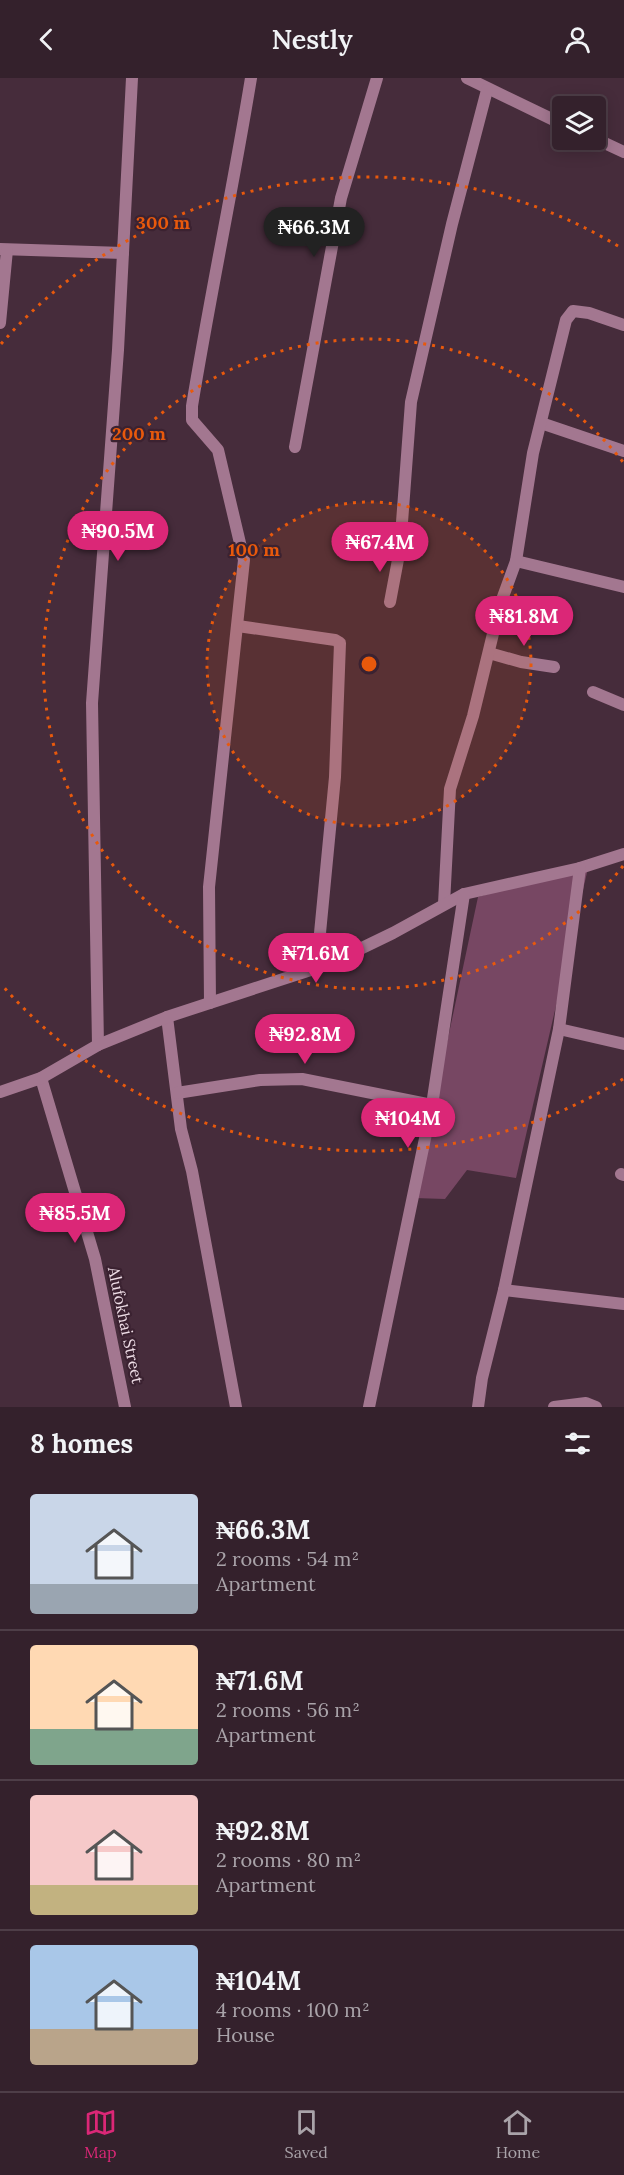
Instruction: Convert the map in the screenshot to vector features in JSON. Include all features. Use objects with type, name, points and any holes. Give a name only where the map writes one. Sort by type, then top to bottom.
[{"type":"street","points":[[98,1045],[92,703],[123,253],[132,78]]},
{"type":"street","points":[[210,1003],[209,887],[244,560],[218,450],[192,420],[192,406],[210,294],[237,166],[251,78]]},
{"type":"street","points":[[295,447],[341,198],[377,78]]},
{"type":"street","points":[[467,78],[552,119]]},
{"type":"street","points":[[390,602],[400,549],[411,402],[452,224],[488,90]]},
{"type":"street","points":[[606,144],[624,152]]},
{"type":"street","points":[[0,323],[3,250],[123,253]]},
{"type":"street","points":[[444,904],[450,789],[500,605],[516,561],[533,453],[566,320],[573,311],[589,313],[624,325]]},
{"type":"street","points":[[541,423],[624,451]]},
{"type":"street","points":[[516,561],[624,587]]},
{"type":"street","points":[[238,626],[335,640],[340,643],[335,777],[320,933],[328,964]]},
{"type":"street","points":[[489,652],[521,662],[554,667]]},
{"type":"street","points":[[593,692],[624,705]]},
{"type":"street","points":[[0,1092],[41,1078],[98,1045],[167,1017],[328,964],[393,933],[464,894],[580,868],[624,854]]},
{"type":"street","points":[[478,1407],[482,1378],[504,1290],[559,1029],[580,868]]},
{"type":"street","points":[[369,1407],[432,1105],[464,894]]},
{"type":"street","points":[[167,1017],[181,1129],[192,1171],[236,1407]]},
{"type":"street","points":[[559,1029],[624,1044]]},
{"type":"street","name":"Alufokhai Street","points":[[41,1078],[95,1258],[126,1407]]},
{"type":"street","points":[[177,1094],[280,1078],[302,1079],[432,1105]]},
{"type":"street","points":[[504,1290],[624,1304]]},
{"type":"street","points":[[554,1407],[586,1403],[596,1407]]},
{"type":"shaded area","points":[[589,864],[516,1178],[467,1170],[445,1199],[414,1198],[478,897]]}]
